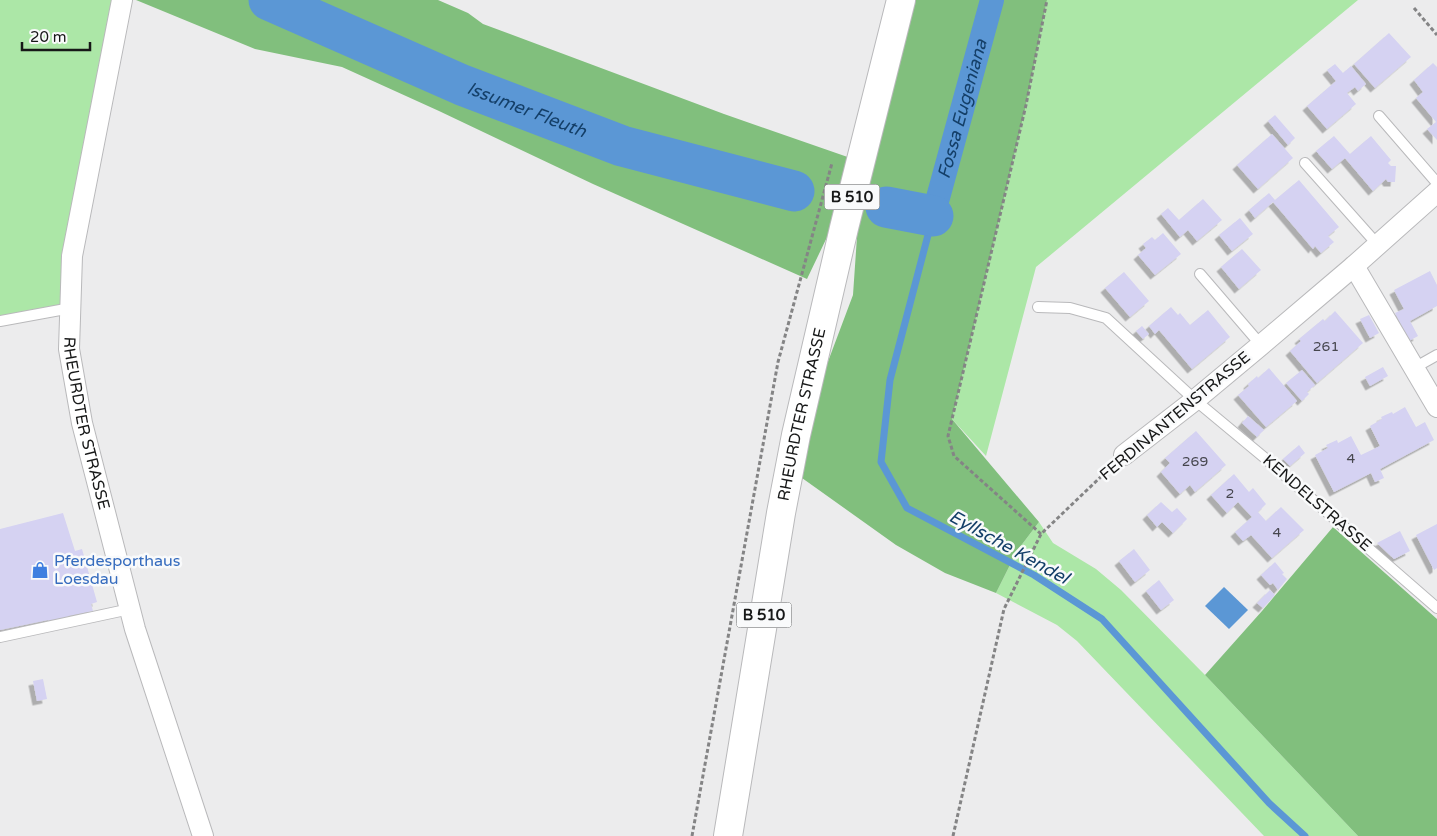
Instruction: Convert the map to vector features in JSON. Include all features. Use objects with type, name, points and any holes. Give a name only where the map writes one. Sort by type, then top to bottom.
[{"type":"main road","name":"RHEURDTER STRASSE","points":[[728,836],[781,513],[796,435],[844,228],[902,0]]},
{"type":"street","name":"RHEURDTER STRASSE","points":[[122,0],[72,256],[69,349],[82,423],[135,629],[203,836]]},
{"type":"street","name":"FERDINANTENSTRASSE","points":[[1124,455],[1196,400],[1354,266],[1437,192]]},
{"type":"street","points":[[1354,266],[1437,408]]},
{"type":"lane","points":[[1379,116],[1437,183]]},
{"type":"lane","points":[[1305,163],[1377,244]]},
{"type":"lane","points":[[1200,274],[1261,345]]},
{"type":"lane","name":"KENDELSTRASSE","points":[[1038,307],[1070,308],[1106,318],[1196,400],[1437,608]]},
{"type":"lane","points":[[0,321],[70,308]]},
{"type":"lane","points":[[1414,368],[1437,355]]},
{"type":"lane","points":[[0,637],[130,609]]},
{"type":"path","points":[[1041,534],[954,456],[948,436],[1026,105],[1046,0]]},
{"type":"path","points":[[1414,8],[1437,35]]},
{"type":"path","name":"FERDINANTENSTRASSE","points":[[953,836],[1002,613],[1012,590],[1041,534],[1124,455]]},
{"type":"green space","points":[[0,0],[122,0],[71,308],[0,321]]},
{"type":"green space","points":[[136,0],[438,0],[468,13],[483,24],[724,114],[862,162],[908,0],[1047,0],[1026,105],[952,419],[1039,522],[1017,551],[996,593],[945,573],[896,545],[788,468],[853,295],[862,164],[807,279],[593,184],[342,67],[255,49]]},
{"type":"green space","points":[[1047,0],[1358,0],[1036,267],[986,456],[952,419],[1026,105]]},
{"type":"green space","points":[[1039,522],[1053,543],[1096,569],[1121,590],[1205,675],[1358,836],[1264,836],[1077,641],[1057,625],[996,593],[1017,551]]},
{"type":"green space","points":[[1333,527],[1437,619],[1437,836],[1358,836],[1205,675]]},
{"type":"water","points":[[1224,587],[1248,610],[1229,629],[1205,606]]},
{"type":"building","points":[[1389,33],[1411,57],[1375,88],[1354,64]]},
{"type":"building","points":[[1433,63],[1437,67],[1437,140],[1427,129],[1436,122],[1416,98],[1423,92],[1414,80]]},
{"type":"building","points":[[1335,64],[1343,73],[1351,66],[1366,84],[1358,91],[1355,87],[1347,93],[1356,104],[1327,129],[1307,106],[1336,81],[1327,70]]},
{"type":"building","points":[[1275,115],[1295,138],[1288,145],[1268,121]]},
{"type":"building","points":[[1272,134],[1293,158],[1258,189],[1237,165]]},
{"type":"building","points":[[1334,136],[1350,154],[1371,136],[1391,160],[1388,163],[1391,166],[1396,166],[1395,182],[1388,182],[1386,179],[1373,191],[1345,158],[1332,169],[1316,151]]},
{"type":"building","points":[[1299,180],[1339,227],[1328,236],[1334,242],[1321,253],[1315,246],[1313,249],[1273,202],[1255,218],[1249,210],[1269,193],[1275,200]]},
{"type":"building","points":[[1203,199],[1222,220],[1197,241],[1188,230],[1180,237],[1161,214],[1168,208],[1179,220]]},
{"type":"building","points":[[1240,218],[1253,234],[1232,251],[1219,235]]},
{"type":"building","points":[[1163,233],[1181,254],[1155,275],[1138,255],[1146,248],[1143,244],[1152,237],[1155,240]]},
{"type":"building","points":[[1242,249],[1261,270],[1239,289],[1221,267]]},
{"type":"building","points":[[1430,271],[1437,285],[1437,306],[1410,321],[1418,336],[1409,341],[1395,313],[1404,309],[1394,290]]},
{"type":"building","points":[[1124,272],[1149,301],[1130,317],[1105,288]]},
{"type":"building","points":[[1171,307],[1178,315],[1180,313],[1190,325],[1208,310],[1230,337],[1192,369],[1159,330],[1155,334],[1149,326]]},
{"type":"building","points":[[1335,311],[1363,343],[1317,383],[1290,351],[1301,341],[1299,339],[1323,319],[1325,321]]},
{"type":"building","points":[[1369,315],[1379,333],[1370,338],[1360,319]]},
{"type":"building","points":[[1142,326],[1149,334],[1143,339],[1136,331]]},
{"type":"building","points":[[1383,367],[1388,376],[1370,386],[1365,377]]},
{"type":"building","points":[[1269,368],[1297,401],[1266,427],[1238,395],[1257,376],[1258,378]]},
{"type":"building","points":[[1302,370],[1315,385],[1307,392],[1309,394],[1302,401],[1286,383]]},
{"type":"building","points":[[1405,407],[1416,427],[1425,422],[1434,440],[1380,469],[1384,478],[1375,482],[1371,473],[1334,492],[1315,455],[1328,448],[1326,445],[1337,440],[1338,443],[1351,436],[1361,455],[1380,446],[1370,426],[1382,419],[1381,417],[1392,412],[1393,414]]},
{"type":"building","points":[[1248,416],[1264,430],[1257,437],[1242,423]]},
{"type":"building","points":[[1196,431],[1226,465],[1195,492],[1190,485],[1180,494],[1161,472],[1170,463],[1165,458]]},
{"type":"building","points":[[1299,445],[1305,453],[1290,466],[1283,459]]},
{"type":"building","points":[[1234,474],[1249,492],[1253,488],[1266,504],[1258,512],[1266,521],[1281,507],[1304,530],[1272,558],[1251,535],[1243,541],[1235,532],[1252,517],[1238,502],[1227,513],[1211,495]]},
{"type":"building","points":[[1161,502],[1172,512],[1177,508],[1187,519],[1173,533],[1162,522],[1157,527],[1147,515]]},
{"type":"building","name":"Pferdesporthaus Loesdau","points":[[63,513],[75,551],[82,549],[97,602],[91,604],[93,611],[68,616],[69,618],[48,623],[48,620],[0,630],[0,529]]},
{"type":"building","points":[[1437,524],[1437,568],[1434,570],[1416,535]]},
{"type":"building","points":[[1400,531],[1410,551],[1394,559],[1377,543]]},
{"type":"building","points":[[1134,549],[1150,570],[1135,582],[1119,561]]},
{"type":"building","points":[[1275,562],[1287,579],[1278,590],[1273,583],[1270,585],[1261,575]]},
{"type":"building","points":[[1159,580],[1174,600],[1161,610],[1146,591]]},
{"type":"building","points":[[1270,590],[1275,595],[1263,608],[1257,603]]},
{"type":"building","points":[[43,679],[47,699],[37,701],[33,681]]},
{"type":"waterway","name":"Issumer Fleuth","points":[[269,0],[462,85],[622,146],[794,191]]},
{"type":"waterway","name":"Fossa Eugeniana","points":[[933,216],[992,0]]},
{"type":"waterway","name":"Issumer Fleuth","points":[[886,207],[933,216]]},
{"type":"waterway","name":"Eyllsche Kendel","points":[[933,216],[890,380],[881,462],[907,508],[1034,575],[1102,619],[1269,803],[1305,836]]},
{"type":"place","name":"Pferdesporthaus Loesdau","points":[[40,570]]}]
